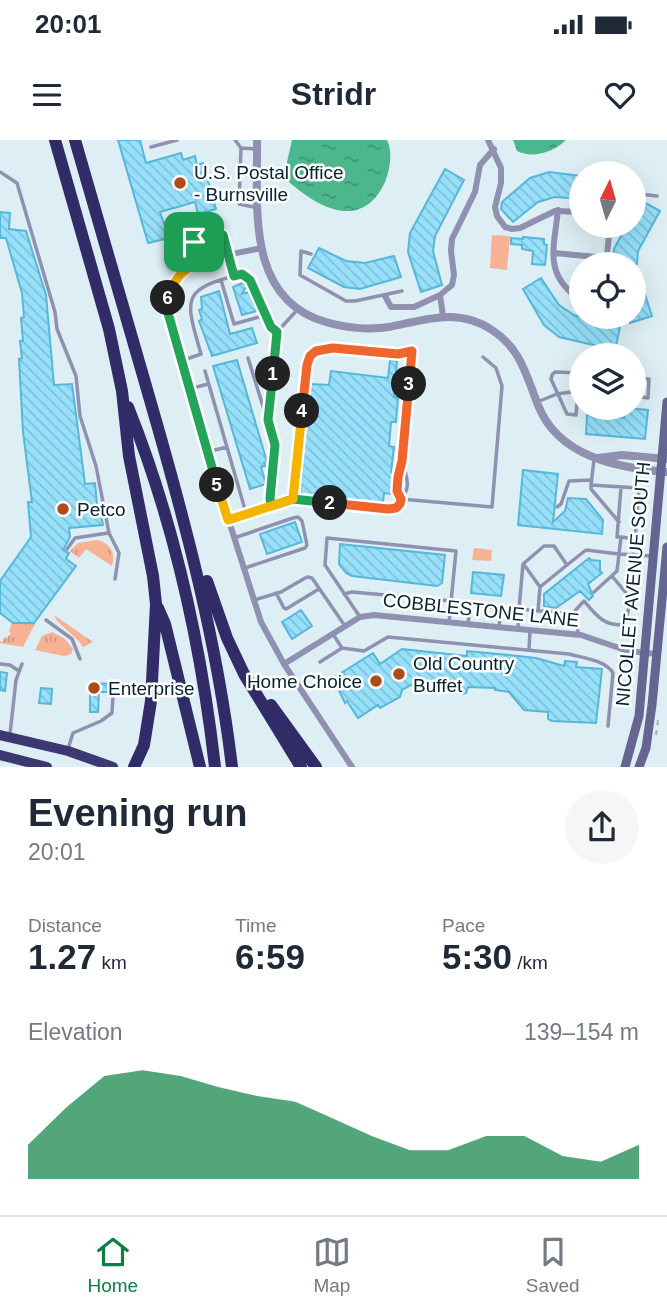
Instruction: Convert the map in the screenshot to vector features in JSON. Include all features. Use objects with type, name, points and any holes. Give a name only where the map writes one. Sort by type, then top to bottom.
[{"type":"highway","points":[[55,140],[109,329],[156,604],[149,720],[144,745],[135,767]]},
{"type":"highway","points":[[75,140],[178,498],[209,623],[221,683],[232,767]]},
{"type":"highway","points":[[121,391],[146,453],[167,520],[189,610],[215,767]]},
{"type":"highway","points":[[178,498],[234,654],[301,767]]},
{"type":"highway","points":[[156,604],[164,624],[200,767]]},
{"type":"highway","points":[[234,654],[316,767]]},
{"type":"highway","points":[[5,736],[68,751],[113,767]]},
{"type":"highway","points":[[0,755],[47,767]]},
{"type":"main road","name":"NICOLLET AVENUE SOUTH","points":[[625,767],[639,716],[653,556],[664,472],[667,402]]},
{"type":"main road","name":"NICOLLET AVENUE SOUTH","points":[[639,767],[646,748],[667,547]]},
{"type":"street","points":[[488,140],[500,163],[502,174],[495,212],[505,227],[520,228],[546,214],[558,210],[569,211]]},
{"type":"street","points":[[257,144],[261,248],[268,271],[279,292],[298,309],[310,317],[328,323],[370,328],[443,316],[462,317],[478,323],[507,341],[523,362],[537,402],[548,424],[558,435],[576,449],[614,466],[664,472]]},
{"type":"street","points":[[385,296],[391,307],[414,307],[440,295],[454,282],[452,243],[475,192],[477,170],[494,149]]},
{"type":"street","points":[[558,210],[554,266],[569,290]]},
{"type":"street","points":[[261,248],[198,263],[181,273],[167,299],[168,313],[207,452],[261,622],[284,664],[352,767]]},
{"type":"street","points":[[554,253],[569,255]]},
{"type":"street","points":[[440,295],[443,316]]},
{"type":"street","points":[[596,458],[622,455],[664,459]]},
{"type":"street","name":"COBBLESTONE LANE","points":[[284,664],[359,617],[374,615],[578,635],[628,651],[657,654]]},
{"type":"lane","points":[[151,148],[177,140]]},
{"type":"lane","points":[[235,140],[241,148],[239,204],[258,208]]},
{"type":"lane","points":[[241,148],[257,144]]},
{"type":"lane","points":[[0,172],[17,183],[55,312],[57,329],[76,376],[80,416],[96,466],[109,533],[119,553],[115,579]]},
{"type":"lane","points":[[646,195],[657,196]]},
{"type":"lane","points":[[198,263],[196,242],[191,214],[172,219],[180,246],[196,242],[223,235],[234,276]]},
{"type":"lane","points":[[311,254],[301,251],[299,271],[306,279],[346,301],[402,291]]},
{"type":"lane","points":[[181,361],[201,355],[189,308],[194,293],[206,284],[247,275],[271,327],[277,332]]},
{"type":"lane","points":[[221,280],[234,324],[266,316]]},
{"type":"lane","points":[[268,420],[277,332],[298,309]]},
{"type":"lane","points":[[293,499],[307,365],[310,356],[316,351],[333,348],[398,354],[412,351],[397,491],[401,499]]},
{"type":"lane","points":[[401,499],[492,507],[502,386],[496,368],[483,357]]},
{"type":"lane","points":[[248,358],[275,445],[271,506]]},
{"type":"lane","points":[[205,371],[246,514]]},
{"type":"lane","points":[[569,372],[561,371],[552,375],[557,394],[569,414]]},
{"type":"lane","points":[[646,379],[649,379],[646,398]]},
{"type":"lane","points":[[190,389],[208,384]]},
{"type":"lane","points":[[537,402],[569,392]]},
{"type":"lane","points":[[207,452],[227,447]]},
{"type":"lane","points":[[596,458],[591,489],[618,522]]},
{"type":"lane","points":[[228,520],[293,499],[396,508],[407,492],[408,480],[402,461]]},
{"type":"lane","points":[[557,507],[569,481],[639,488],[635,539],[617,537],[621,487]]},
{"type":"lane","points":[[234,538],[293,518],[302,520],[307,545],[305,548],[243,569]]},
{"type":"lane","points":[[67,549],[75,538],[109,533]]},
{"type":"lane","points":[[594,592],[617,571],[621,537]]},
{"type":"lane","points":[[359,617],[325,565],[327,538],[456,551],[449,622]]},
{"type":"lane","points":[[518,629],[523,564],[548,545],[554,546],[567,565]]},
{"type":"lane","points":[[540,587],[586,550],[653,556]]},
{"type":"lane","points":[[572,614],[585,599],[602,621],[625,624],[631,599],[633,554]]},
{"type":"lane","points":[[523,564],[540,587],[538,611]]},
{"type":"lane","points":[[612,576],[631,599]]},
{"type":"lane","points":[[254,600],[276,593],[307,577],[312,578],[345,626]]},
{"type":"lane","points":[[276,593],[286,609],[320,589]]},
{"type":"lane","points":[[344,594],[352,592],[452,601]]},
{"type":"lane","points":[[468,624],[470,605],[501,608],[499,626]]},
{"type":"lane","points":[[519,608],[572,614],[577,620],[578,635]]},
{"type":"lane","points":[[46,620],[72,639],[80,659]]},
{"type":"lane","points":[[529,650],[530,630]]},
{"type":"lane","points":[[333,634],[342,648]]},
{"type":"lane","points":[[320,662],[342,648],[364,651],[388,637],[569,654],[609,667],[613,678],[608,726]]},
{"type":"lane","points":[[0,664],[10,665],[19,671]]},
{"type":"lane","points":[[5,736],[22,664]]},
{"type":"lane","points":[[68,751],[73,733],[112,713],[113,696]]},
{"type":"green space","points":[[492,235],[510,236],[507,270],[490,268]]},
{"type":"green space","points":[[98,540],[111,550],[112,566],[86,549],[79,558],[70,551],[78,543]]},
{"type":"green space","points":[[474,548],[492,550],[491,561],[472,560]]},
{"type":"green space","points":[[54,615],[93,642],[83,647]]},
{"type":"green space","points":[[12,623],[35,624],[23,647],[0,643],[11,633],[9,631]]},
{"type":"green space","points":[[52,632],[65,639],[73,649],[71,654],[64,656],[35,650],[42,636]]},
{"type":"water","points":[[292,140],[387,140],[390,161],[385,182],[364,207],[352,211],[326,206],[313,200],[288,181],[287,162]]},
{"type":"water","points":[[513,140],[566,140],[549,151],[530,154],[517,151]]},
{"type":"building","points":[[118,140],[140,140],[146,163],[181,153],[183,160],[195,156],[197,165],[203,163],[216,209],[198,214],[195,202],[160,212],[169,238],[148,243]]},
{"type":"building","points":[[445,169],[464,180],[435,236],[433,251],[442,285],[421,292],[408,252],[410,233]]},
{"type":"building","points":[[549,172],[569,174],[569,198],[555,197],[538,202],[513,222],[501,209],[502,202],[530,178]]},
{"type":"building","points":[[646,203],[660,211],[646,236]]},
{"type":"building","points":[[0,212],[10,213],[9,229],[26,231],[46,295],[54,385],[72,384],[85,484],[95,483],[98,516],[101,515],[103,525],[69,528],[70,537],[63,550],[69,553],[66,559],[76,566],[34,623],[13,623],[0,613],[0,581],[31,537],[28,502],[32,502],[23,432],[19,359],[22,358],[20,341],[23,341],[22,293],[6,238],[0,238]]},
{"type":"building","points":[[511,238],[544,239],[544,244],[547,245],[545,265],[532,264],[533,251],[522,249],[522,245],[511,244]]},
{"type":"building","points":[[620,238],[645,238],[638,252],[614,252]]},
{"type":"building","points":[[319,248],[346,261],[365,263],[394,256],[401,277],[360,289],[344,287],[308,268]]},
{"type":"building","points":[[541,278],[559,305],[569,312],[569,329],[620,329],[617,343],[585,343],[559,337],[544,325],[523,289]]},
{"type":"building","points":[[242,283],[247,285],[242,294],[249,292],[257,311],[242,315],[233,287]]},
{"type":"building","points":[[219,291],[230,334],[252,328],[257,343],[212,356],[199,321],[202,319],[199,310],[202,309],[201,297]]},
{"type":"building","points":[[646,298],[652,316],[646,318]]},
{"type":"building","points":[[237,360],[267,462],[261,467],[266,484],[250,489],[213,366]]},
{"type":"building","points":[[390,360],[397,361],[394,397],[398,397],[396,422],[391,422],[389,446],[394,447],[391,472],[396,472],[393,494],[384,493],[383,503],[300,495],[310,384],[329,385],[331,371],[388,378]]},
{"type":"building","points":[[648,410],[645,439],[586,434],[587,420],[646,420]]},
{"type":"building","points":[[523,470],[558,474],[553,522],[565,511],[568,498],[586,499],[603,520],[602,534],[518,525]]},
{"type":"building","points":[[295,522],[302,542],[267,554],[260,534]]},
{"type":"building","points":[[340,544],[445,555],[442,583],[437,586],[352,576],[339,564]]},
{"type":"building","points":[[589,558],[600,561],[602,573],[588,584],[593,596],[589,600],[580,591],[556,608],[544,606],[544,594]]},
{"type":"building","points":[[473,572],[504,575],[501,596],[471,593]]},
{"type":"building","points":[[301,610],[312,626],[292,639],[282,622]]},
{"type":"building","points":[[402,649],[467,656],[467,651],[509,655],[536,658],[564,666],[565,661],[577,662],[576,667],[602,669],[596,723],[552,721],[548,719],[548,712],[524,710],[509,692],[495,688],[468,687],[463,694],[457,689],[429,689],[429,686],[411,685],[402,690],[400,697],[380,708],[378,705],[358,718],[347,701],[345,703],[333,678],[373,653],[380,664]]},
{"type":"building","points":[[0,672],[7,673],[5,691],[0,690]]},
{"type":"building","points":[[90,683],[112,684],[112,692],[99,692],[98,712],[90,712]]},
{"type":"building","points":[[41,688],[52,689],[51,704],[39,703]]},
{"type":"place","name":"U.S. Postal Office - Burnsville","points":[[180,183]]},
{"type":"place","name":"Petco","points":[[63,509]]},
{"type":"place","name":"Old Country Buffet","points":[[399,674]]},
{"type":"place","name":"Home Choice","points":[[376,681]]},
{"type":"place","name":"Enterprise","points":[[94,688]]},
{"type":"route","points":[[194,242],[198,263],[181,273],[172,286],[167,299],[168,313],[228,520],[293,499],[307,365],[310,356],[316,351],[333,348],[398,354],[412,351],[402,461],[398,477],[397,491],[401,499],[396,508],[293,499],[271,506],[275,445],[268,420],[277,332],[271,327],[247,275],[234,276],[223,235],[194,242]]}]
